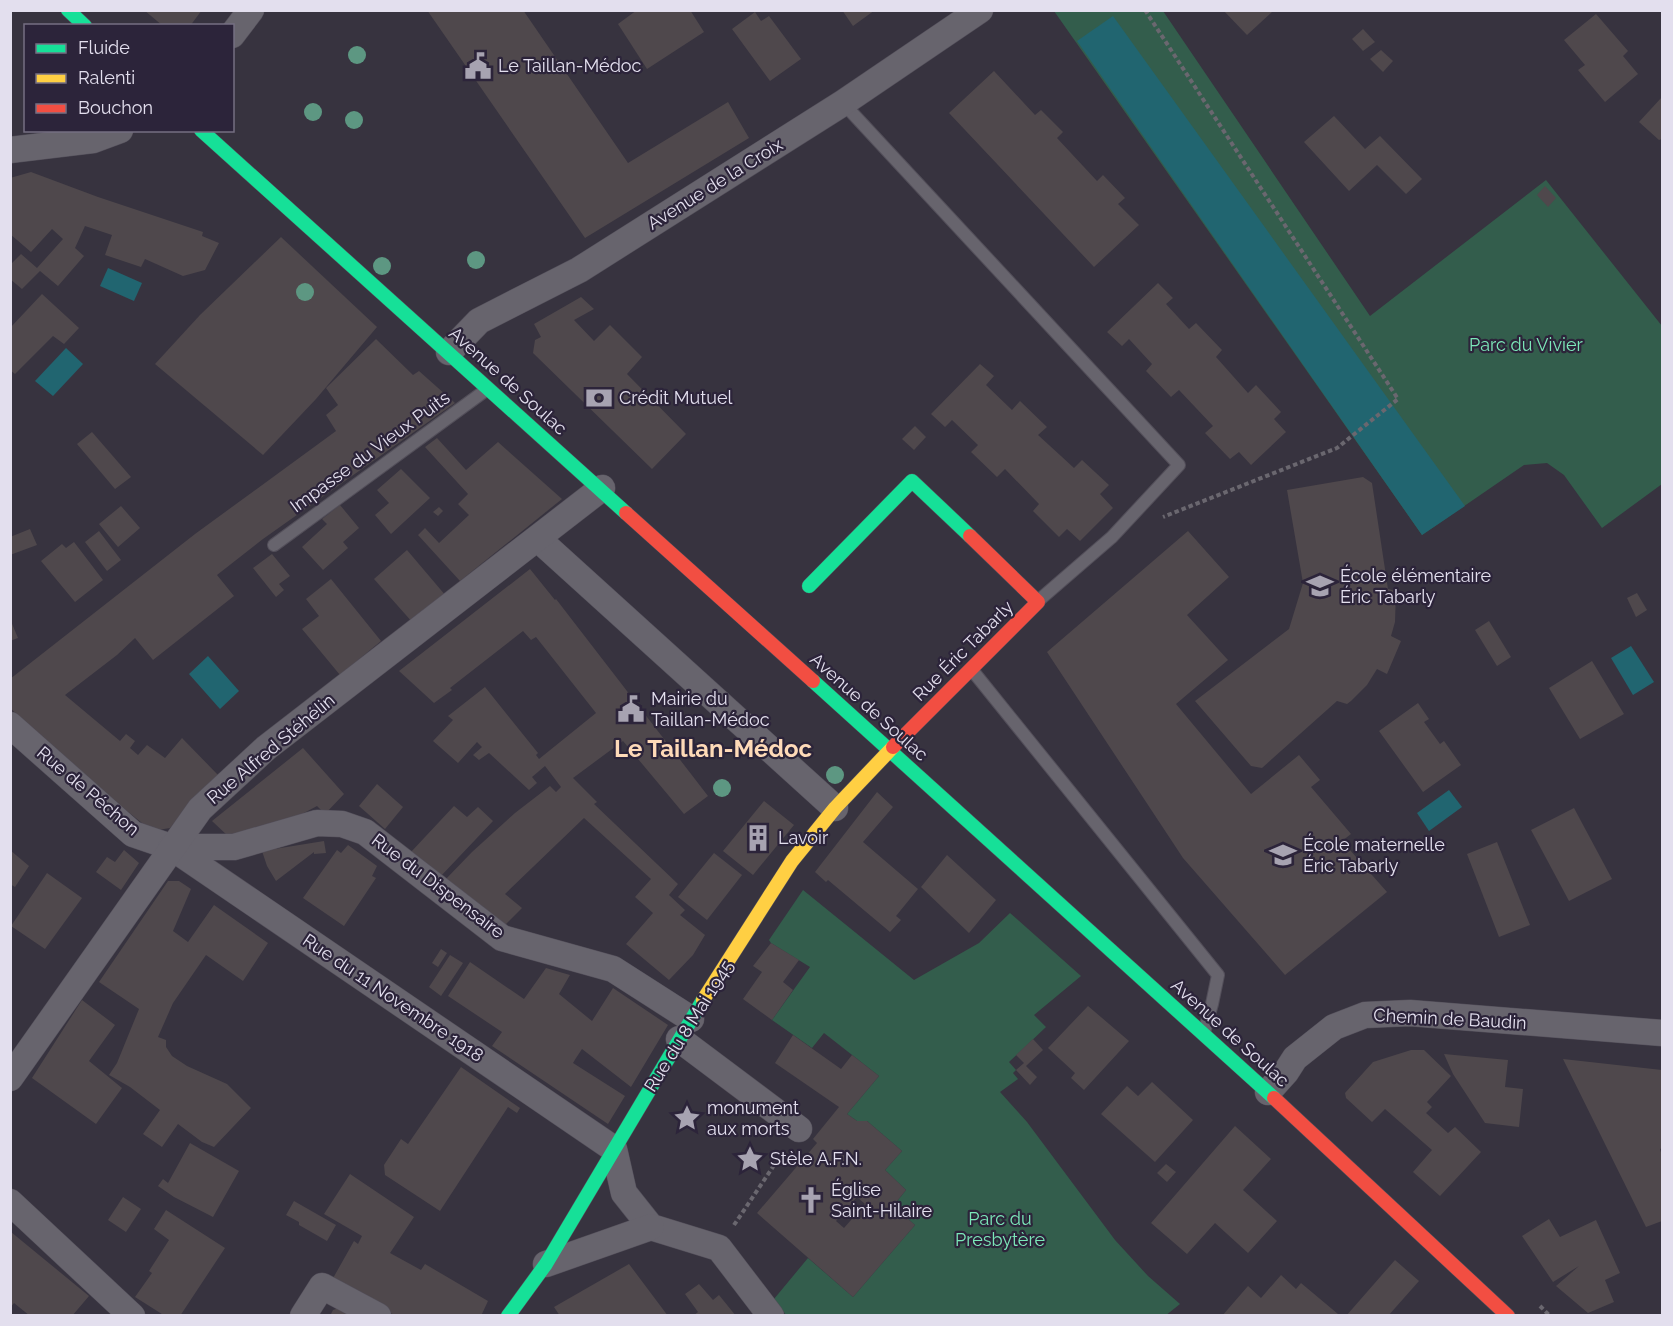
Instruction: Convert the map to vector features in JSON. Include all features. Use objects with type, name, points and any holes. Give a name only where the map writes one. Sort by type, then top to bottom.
[{"type":"main road","points":[[68,10],[82,24]]},
{"type":"main road","name":"Avenue de Soulac","points":[[203,132],[602,488],[1203,1033],[1508,1316]]},
{"type":"main road","points":[[809,586],[912,481],[1038,602]]},
{"type":"main road","name":"Rue Éric Tabarly","points":[[889,750],[1038,602]]},
{"type":"main road","name":"Rue du 8 Mai 1945","points":[[508,1316],[546,1264],[685,1029],[792,861],[835,808],[889,750]]},
{"type":"street","points":[[234,32],[251,10]]},
{"type":"street","name":"Avenue de la Croix","points":[[449,352],[480,321],[579,270],[843,103],[980,10]]},
{"type":"street","points":[[10,150],[93,140],[115,132]]},
{"type":"street","name":"Rue Alfred Stéhélin","points":[[10,1078],[200,809],[266,748],[602,488]]},
{"type":"street","points":[[538,539],[835,808]]},
{"type":"street","name":"Rue de Péchon","points":[[10,725],[133,834],[171,848]]},
{"type":"street","name":"Rue du Dispensaire","points":[[171,848],[234,847],[317,823],[342,824],[365,832],[502,938],[613,969],[799,1129]]},
{"type":"street","name":"Rue du 11 Novembre 1918","points":[[171,848],[614,1149]]},
{"type":"street","name":"Chemin de Baudin","points":[[1268,1092],[1295,1058],[1334,1027],[1365,1015],[1410,1013],[1662,1033]]},
{"type":"street","points":[[614,1149],[624,1193],[651,1227],[718,1248],[771,1316]]},
{"type":"street","points":[[10,1202],[132,1316]]},
{"type":"street","points":[[546,1264],[651,1227]]},
{"type":"street","points":[[303,1316],[322,1286],[378,1316]]},
{"type":"lane","points":[[843,103],[1179,465],[1112,537],[1038,602]]},
{"type":"lane","name":"Impasse du Vieux Puits","points":[[274,545],[488,388]]},
{"type":"lane","points":[[971,669],[1218,975],[1203,1033]]},
{"type":"path","points":[[1145,10],[1398,399],[1337,448],[1155,520]]},
{"type":"path","points":[[718,1248],[799,1129]]},
{"type":"green space","name":"Parc du Vivier","points":[[1054,11],[1163,11],[1370,316],[1546,180],[1662,326],[1662,484],[1602,528],[1564,475],[1547,463],[1524,465],[1422,535]]},
{"type":"green space","name":"Parc du Presbytère","points":[[803,890],[914,980],[979,943],[1010,913],[1081,976],[1034,1015],[1046,1027],[1009,1062],[1016,1070],[1013,1073],[1018,1079],[1000,1092],[1027,1122],[1115,1240],[1148,1276],[1180,1304],[1165,1316],[786,1315],[774,1299],[808,1258],[853,1297],[915,1225],[893,1206],[906,1190],[885,1170],[902,1151],[867,1121],[857,1121],[847,1114],[879,1076],[824,1033],[812,1048],[772,1020],[810,967],[769,940]]},
{"type":"water","points":[[1113,16],[1465,506],[1422,535],[1077,41]]},
{"type":"water","points":[[108,268],[142,283],[134,301],[100,286]]},
{"type":"water","points":[[66,348],[83,364],[53,396],[35,381]]},
{"type":"water","points":[[1631,646],[1654,682],[1633,695],[1611,658]]},
{"type":"water","points":[[208,656],[239,691],[220,709],[189,674]]},
{"type":"water","points":[[1449,790],[1462,807],[1429,831],[1417,813]]},
{"type":"building","points":[[144,10],[202,10],[192,24],[161,24]]},
{"type":"building","points":[[427,10],[523,10],[628,163],[728,102],[749,138],[585,238]]},
{"type":"building","points":[[637,10],[690,10],[704,32],[647,69],[618,24]]},
{"type":"building","points":[[842,10],[875,10],[853,26]]},
{"type":"building","points":[[1223,10],[1270,10],[1272,12],[1247,35]]},
{"type":"building","points":[[755,12],[761,21],[769,16],[801,59],[770,81],[732,29]]},
{"type":"building","points":[[1596,14],[1628,51],[1623,56],[1638,74],[1605,102],[1578,70],[1585,65],[1564,40]]},
{"type":"building","points":[[1363,29],[1375,42],[1363,51],[1352,39]]},
{"type":"building","points":[[1381,50],[1393,61],[1383,72],[1370,59]]},
{"type":"building","points":[[994,71],[1035,115],[1041,110],[1063,132],[1057,138],[1097,181],[1103,175],[1125,198],[1118,204],[1139,225],[1094,267],[949,113]]},
{"type":"building","points":[[1662,97],[1662,139],[1659,140],[1639,122]]},
{"type":"building","points":[[1334,116],[1365,149],[1380,136],[1422,179],[1406,194],[1377,165],[1349,191],[1304,142]]},
{"type":"building","points":[[31,172],[203,232],[202,236],[219,243],[205,270],[183,276],[145,259],[141,267],[105,255],[112,235],[85,226],[75,248],[84,256],[58,286],[40,271],[22,289],[10,279],[10,265],[21,254],[37,268],[63,239],[52,229],[31,252],[10,234],[10,178]]},
{"type":"building","points":[[1545,186],[1556,198],[1548,207],[1537,195]]},
{"type":"building","points":[[281,237],[377,327],[316,399],[263,455],[155,364],[200,315]]},
{"type":"building","points":[[1158,283],[1173,298],[1166,304],[1189,329],[1196,323],[1222,350],[1216,357],[1248,393],[1256,385],[1281,412],[1274,419],[1286,432],[1251,465],[1239,452],[1230,459],[1205,433],[1213,426],[1179,390],[1171,397],[1146,371],[1152,364],[1129,339],[1122,346],[1107,332]]},
{"type":"building","points":[[42,294],[79,328],[64,344],[53,336],[15,374],[10,370],[10,328]]},
{"type":"building","points":[[581,297],[594,309],[574,320],[594,341],[610,325],[642,357],[627,374],[686,434],[652,469],[533,353],[535,340],[541,337],[534,324]]},
{"type":"building","points":[[376,339],[413,375],[419,371],[455,403],[263,539],[217,575],[234,596],[153,660],[135,638],[117,655],[65,695],[120,741],[126,734],[135,741],[130,748],[138,755],[147,745],[165,758],[182,738],[218,775],[170,828],[152,831],[92,783],[10,708],[10,679],[195,534],[336,431],[326,415],[338,405],[326,388]]},
{"type":"building","points":[[980,364],[994,376],[986,385],[1012,410],[1020,401],[1047,427],[1038,435],[1074,468],[1082,460],[1109,485],[1100,494],[1113,508],[1080,541],[1067,529],[1059,537],[1033,511],[1039,504],[1005,469],[997,477],[971,452],[978,445],[952,420],[945,427],[931,414]]},
{"type":"building","points":[[915,426],[926,437],[914,450],[902,439]]},
{"type":"building","points":[[92,432],[131,477],[115,489],[77,444]]},
{"type":"building","points":[[437,438],[466,470],[498,442],[562,499],[460,581],[418,535],[425,528],[439,543],[469,515],[458,504],[468,494],[425,447]]},
{"type":"building","points":[[401,469],[430,498],[391,534],[375,515],[389,503],[377,490]]},
{"type":"building","points":[[1363,477],[1372,483],[1388,589],[1396,591],[1395,622],[1391,636],[1401,641],[1387,674],[1377,669],[1367,685],[1351,701],[1347,704],[1337,701],[1262,768],[1251,766],[1195,701],[1289,629],[1303,583],[1287,490]]},
{"type":"building","points":[[340,505],[359,528],[343,542],[348,548],[323,570],[302,547],[327,524],[322,519]]},
{"type":"building","points":[[121,506],[140,528],[118,547],[99,524]]},
{"type":"building","points":[[439,507],[443,511],[438,516],[433,512]]},
{"type":"building","points":[[30,529],[37,545],[10,555],[10,537]]},
{"type":"building","points":[[99,531],[121,560],[107,571],[85,542]]},
{"type":"building","name":"École maternelle Éric Tabarly","points":[[1188,531],[1229,577],[1187,615],[1228,660],[1176,704],[1251,794],[1299,755],[1320,780],[1311,787],[1351,834],[1342,841],[1387,892],[1285,975],[1183,858],[1047,652]]},
{"type":"building","points":[[74,542],[103,580],[75,602],[41,561],[62,544],[66,548]]},
{"type":"building","points":[[407,550],[446,596],[413,623],[374,579]]},
{"type":"building","points":[[272,554],[290,576],[279,584],[284,590],[276,597],[253,568]]},
{"type":"building","points":[[530,569],[556,599],[708,796],[684,814],[623,741],[573,778],[597,802],[594,804],[678,884],[669,895],[685,910],[680,915],[705,935],[693,955],[669,980],[626,944],[653,913],[635,897],[651,879],[584,818],[505,894],[522,908],[501,929],[444,881],[515,813],[550,786],[556,792],[561,787],[545,766],[532,777],[537,783],[529,790],[489,753],[479,760],[473,755],[482,747],[477,742],[458,763],[433,741],[453,720],[448,716],[485,687],[538,753],[536,755],[539,759],[596,713],[536,637],[531,640],[523,631],[434,703],[399,671]]},
{"type":"building","points":[[331,579],[381,641],[340,675],[302,629],[319,616],[306,599]]},
{"type":"building","points":[[1637,593],[1647,610],[1636,617],[1627,598]]},
{"type":"building","points":[[10,619],[18,638],[10,641]]},
{"type":"building","points":[[1489,621],[1511,657],[1497,666],[1475,630]]},
{"type":"building","points":[[1592,661],[1624,714],[1580,739],[1549,688]]},
{"type":"building","points":[[1418,703],[1429,719],[1424,722],[1440,744],[1444,741],[1461,765],[1423,792],[1379,731]]},
{"type":"building","points":[[303,748],[344,794],[325,814],[317,806],[291,820],[229,837],[212,821]]},
{"type":"building","points":[[377,784],[403,807],[385,829],[359,806]]},
{"type":"building","points":[[877,792],[893,807],[863,842],[918,889],[896,916],[901,920],[890,932],[828,880],[826,882],[815,872]]},
{"type":"building","name":"Lavoir","points":[[764,801],[794,825],[753,875],[723,851]]},
{"type":"building","points":[[454,806],[467,817],[478,807],[493,821],[440,877],[411,852]]},
{"type":"building","points":[[1574,808],[1612,879],[1569,901],[1531,830]]},
{"type":"building","points":[[324,841],[326,853],[314,854],[314,852],[276,881],[267,866],[262,851]]},
{"type":"building","points":[[1497,842],[1530,925],[1499,937],[1467,854]]},
{"type":"building","points":[[348,845],[377,866],[372,876],[376,878],[344,926],[303,898],[337,850],[341,853]]},
{"type":"building","points":[[10,850],[29,866],[15,887],[10,884]]},
{"type":"building","points":[[124,850],[139,863],[121,890],[96,872],[107,857],[115,862]]},
{"type":"building","points":[[714,853],[742,875],[707,920],[678,897]]},
{"type":"building","points":[[947,855],[996,900],[969,933],[921,887]]},
{"type":"building","points":[[47,873],[82,898],[45,949],[11,926]]},
{"type":"building","points":[[168,881],[179,881],[191,889],[173,931],[188,942],[214,905],[268,943],[243,981],[206,955],[173,1003],[158,1037],[166,1040],[166,1047],[172,1056],[187,1066],[227,1084],[251,1108],[214,1147],[202,1142],[178,1124],[162,1147],[143,1134],[160,1110],[130,1087],[109,1075],[117,1063],[139,1009],[99,982]]},
{"type":"building","points":[[771,943],[799,960],[783,982],[793,990],[772,1020],[743,999],[762,972],[753,966]]},
{"type":"building","points":[[441,949],[447,953],[438,967],[432,963]]},
{"type":"building","points":[[450,955],[463,963],[441,996],[429,987]]},
{"type":"building","points":[[470,962],[524,999],[546,968],[570,975],[559,994],[592,1021],[613,988],[668,1025],[631,1087],[582,1049],[576,1058],[573,1063],[625,1096],[608,1124],[492,1046],[502,1032],[448,996]]},
{"type":"building","points":[[82,1000],[115,1025],[89,1061],[122,1088],[96,1124],[32,1078]]},
{"type":"building","points":[[1088,1006],[1129,1041],[1084,1090],[1071,1078],[1075,1073],[1048,1048]]},
{"type":"building","name":"Église Saint-Hilaire","points":[[793,1035],[841,1069],[852,1055],[879,1076],[847,1114],[857,1121],[867,1121],[902,1151],[885,1170],[906,1190],[893,1206],[915,1225],[853,1297],[757,1213],[817,1143],[813,1139],[839,1107],[775,1063]],"holes":[[[857,1197],[865,1204],[844,1228],[836,1221]]]},
{"type":"building","points":[[1033,1039],[1043,1050],[1026,1066],[1037,1077],[1030,1085],[1016,1070],[1024,1063],[1016,1055]]},
{"type":"building","points":[[1411,1050],[1424,1050],[1451,1076],[1427,1102],[1432,1107],[1426,1113],[1448,1133],[1455,1127],[1481,1152],[1440,1196],[1413,1172],[1432,1150],[1385,1109],[1372,1122],[1346,1098],[1345,1093],[1373,1062]]},
{"type":"building","points":[[1444,1054],[1508,1060],[1505,1087],[1523,1089],[1519,1127],[1485,1123],[1453,1074]]},
{"type":"building","points":[[1563,1059],[1662,1070],[1662,1148],[1660,1149],[1662,1156],[1662,1221],[1646,1227]]},
{"type":"building","points":[[461,1067],[520,1108],[517,1113],[508,1107],[440,1211],[385,1175],[384,1165],[401,1139],[408,1144]]},
{"type":"building","points":[[1152,1082],[1193,1120],[1155,1162],[1101,1114],[1127,1086],[1138,1096]]},
{"type":"building","points":[[1235,1126],[1271,1159],[1243,1190],[1277,1221],[1248,1253],[1215,1223],[1187,1254],[1151,1223]]},
{"type":"building","points":[[190,1143],[239,1171],[213,1217],[158,1186],[163,1179],[168,1183]]},
{"type":"building","points":[[1166,1164],[1176,1172],[1167,1182],[1157,1173]]},
{"type":"building","points":[[350,1174],[414,1217],[390,1253],[421,1270],[425,1264],[488,1301],[481,1316],[396,1316],[332,1280],[354,1241],[358,1244],[362,1236],[324,1214]]},
{"type":"building","points":[[123,1197],[141,1209],[126,1232],[108,1220]]},
{"type":"building","points":[[294,1201],[336,1225],[327,1241],[286,1215]]},
{"type":"building","points":[[166,1210],[225,1248],[180,1316],[165,1316],[135,1297],[152,1273],[149,1271],[169,1240],[154,1229]]},
{"type":"building","points":[[1549,1219],[1560,1237],[1596,1220],[1620,1273],[1605,1280],[1614,1302],[1588,1313],[1556,1286],[1579,1266],[1553,1282],[1522,1236]]},
{"type":"building","points":[[11,1232],[89,1296],[72,1316],[30,1316],[14,1303],[10,1308]]},
{"type":"building","points":[[1395,1260],[1419,1281],[1388,1316],[1346,1316]]},
{"type":"building","points":[[629,1264],[668,1316],[560,1316],[554,1307]]},
{"type":"building","points":[[1281,1275],[1296,1289],[1301,1283],[1338,1314],[1222,1316],[1248,1286],[1261,1298]]},
{"type":"building","points":[[699,1284],[713,1300],[719,1295],[736,1316],[693,1316],[698,1312],[685,1294]]},
{"type":"building","points":[[342,1307],[358,1316],[330,1316],[333,1310]]},
{"type":"traffic: fast","points":[[68,10],[83,24]]},
{"type":"traffic: fast","points":[[203,132],[626,513]]},
{"type":"traffic: fast","points":[[809,586],[912,481],[970,536]]},
{"type":"traffic: fast","points":[[813,681],[1274,1098]]},
{"type":"traffic: fast","points":[[508,1316],[546,1264],[703,1000]]},
{"type":"traffic: slow","points":[[703,1000],[792,861],[835,808],[893,747]]},
{"type":"traffic: jam","points":[[626,513],[813,681]]},
{"type":"traffic: jam","points":[[893,747],[1038,602],[970,536]]},
{"type":"traffic: jam","points":[[1274,1098],[1508,1316]]},
{"type":"place","name":"Le Taillan-Médoc","points":[[478,66]]},
{"type":"place","name":"Crédit Mutuel","points":[[599,398]]},
{"type":"place","name":"École élémentaire Éric Tabarly","points":[[1320,586]]},
{"type":"place","name":"Mairie du Taillan-Médoc","points":[[631,709]]},
{"type":"place","name":"Lavoir","points":[[758,838]]},
{"type":"place","name":"École maternelle Éric Tabarly","points":[[1283,855]]},
{"type":"place","name":"monument aux morts","points":[[687,1118]]},
{"type":"place","name":"Stèle A.F.N.","points":[[750,1159]]},
{"type":"place","name":"Église Saint-Hilaire","points":[[811,1200]]},
{"type":"district","name":"Le Taillan-Médoc","points":[[713,749]]}]
